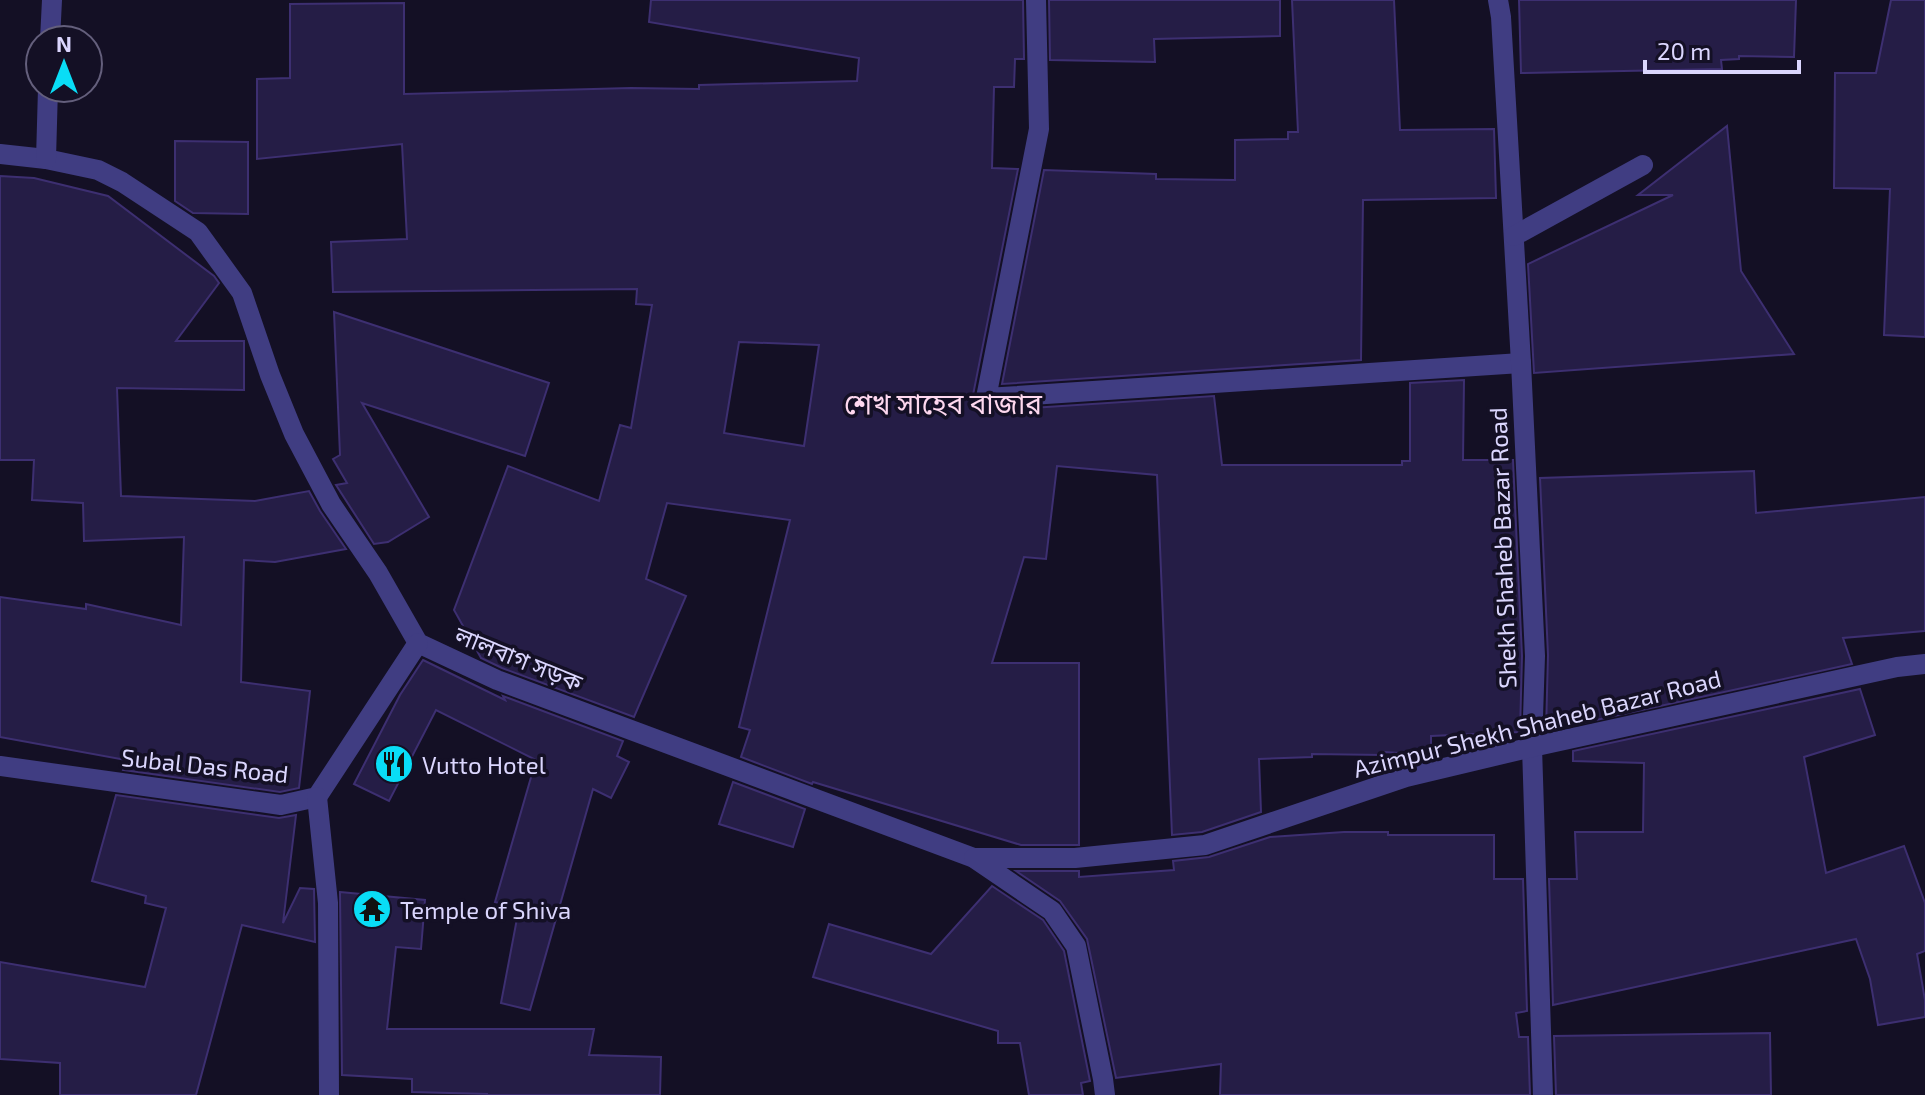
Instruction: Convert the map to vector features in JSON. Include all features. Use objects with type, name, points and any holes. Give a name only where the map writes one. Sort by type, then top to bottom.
[{"type":"street","points":[[51,24],[52,0]]},
{"type":"street","points":[[1036,0],[1039,129],[986,398],[1521,363]]},
{"type":"street","name":"Shekh Shaheb Bazar Road","points":[[1498,0],[1514,236],[1535,656],[1532,747],[1543,1095]]},
{"type":"street","points":[[46,159],[48,104]]},
{"type":"street","name":"লালবাগ সড়ক","points":[[0,154],[46,159],[98,170],[122,182],[198,232],[242,293],[294,434],[331,504],[378,573],[418,643],[497,680],[974,858],[1052,911],[1076,946],[1105,1095]]},
{"type":"street","points":[[1514,236],[1643,165]]},
{"type":"street","name":"Subal Das Road","points":[[0,766],[281,805],[317,797],[418,643]]},
{"type":"street","name":"Azimpur Shekh Shaheb Bazar Road","points":[[974,858],[1075,858],[1205,845],[1406,777],[1897,667],[1925,664]]},
{"type":"street","points":[[317,797],[328,903],[329,1095]]},
{"type":"building","points":[[651,0],[1023,0],[1024,59],[1015,59],[1014,87],[994,87],[992,168],[1018,169],[973,395],[975,404],[987,411],[1214,396],[1222,465],[1402,465],[1402,461],[1410,461],[1410,383],[1464,380],[1463,460],[1513,460],[1522,656],[1520,732],[1431,736],[1431,755],[1385,752],[1384,755],[1312,754],[1312,757],[1259,759],[1261,812],[1202,832],[1172,835],[1157,475],[1057,466],[1046,559],[1024,557],[992,663],[1079,663],[1079,845],[1021,845],[812,784],[741,757],[750,730],[739,727],[790,520],[667,503],[646,579],[686,596],[634,717],[481,658],[454,610],[508,466],[599,501],[620,425],[631,428],[652,305],[636,304],[637,289],[333,292],[331,242],[407,239],[402,144],[257,159],[257,79],[290,78],[290,4],[404,3],[404,94],[699,89],[699,85],[857,81],[859,58],[649,22]],"holes":[[[739,342],[819,345],[804,446],[724,433]]]},
{"type":"building","points":[[1049,0],[1280,0],[1280,36],[1154,39],[1155,62],[1050,60]]},
{"type":"building","points":[[1292,0],[1394,0],[1400,130],[1494,129],[1496,198],[1363,200],[1361,360],[1002,384],[1044,170],[1156,174],[1156,179],[1235,180],[1235,140],[1288,139],[1288,132],[1298,132]]},
{"type":"building","points":[[1519,0],[1796,0],[1794,57],[1739,56],[1739,59],[1721,60],[1722,69],[1521,73]]},
{"type":"building","points":[[1891,0],[1925,0],[1925,337],[1884,335],[1890,189],[1834,188],[1835,73],[1876,73]]},
{"type":"building","points":[[1727,126],[1741,271],[1794,354],[1534,373],[1528,264],[1673,195],[1638,195]]},
{"type":"building","points":[[175,141],[248,142],[248,214],[193,213],[175,201]]},
{"type":"building","points":[[0,176],[34,178],[108,196],[214,276],[219,283],[176,341],[244,341],[244,390],[117,388],[121,496],[255,501],[309,491],[346,549],[275,562],[244,560],[241,682],[310,691],[299,788],[280,792],[123,770],[126,760],[0,737],[0,597],[86,609],[86,604],[181,625],[184,537],[84,541],[83,503],[32,500],[34,460],[0,460]]},
{"type":"building","points":[[334,312],[549,383],[525,456],[362,403],[429,517],[388,542],[374,544],[336,485],[347,483],[333,459],[340,455]]},
{"type":"building","points":[[1754,471],[1756,513],[1925,497],[1925,631],[1843,638],[1852,664],[1546,731],[1548,655],[1540,478]]},
{"type":"building","points":[[423,660],[505,700],[503,696],[623,741],[617,756],[629,762],[611,798],[593,789],[530,1010],[501,1003],[519,908],[495,902],[536,760],[436,710],[389,801],[354,784],[400,695]]},
{"type":"building","points":[[1860,689],[1875,735],[1804,757],[1826,873],[1904,846],[1925,903],[1925,951],[1917,954],[1925,1017],[1878,1025],[1870,979],[1856,939],[1553,1005],[1549,879],[1577,879],[1575,832],[1643,832],[1644,763],[1573,761],[1573,751]]},
{"type":"building","points":[[733,782],[805,809],[793,847],[719,824]]},
{"type":"building","points":[[116,795],[279,818],[296,815],[283,923],[300,888],[314,889],[315,942],[242,925],[196,1095],[60,1095],[60,1063],[0,1059],[0,962],[145,987],[166,908],[145,903],[146,896],[92,881]]},
{"type":"building","points":[[1344,832],[1494,835],[1494,879],[1523,879],[1527,1011],[1516,1013],[1519,1037],[1528,1037],[1530,1095],[1220,1095],[1221,1064],[1116,1078],[1087,939],[1060,901],[1016,871],[1079,871],[1079,877],[1174,870],[1173,861],[1209,857],[1270,837]]},
{"type":"building","points":[[992,886],[1043,920],[1064,951],[1090,1081],[1081,1083],[1083,1095],[1029,1095],[1020,1043],[998,1043],[998,1031],[813,977],[829,924],[931,954]]},
{"type":"building","points":[[340,892],[425,900],[421,949],[396,947],[387,1029],[594,1029],[589,1055],[661,1057],[660,1095],[412,1092],[412,1079],[342,1075]]},
{"type":"building","points":[[1770,1033],[1771,1095],[1556,1095],[1554,1036]]},
{"type":"place","name":"Vutto Hotel","points":[[394,764]]},
{"type":"place","name":"Temple of Shiva","points":[[372,909]]},
{"type":"district","name":"শেখ সাহেব বাজার","points":[[943,403]]}]
